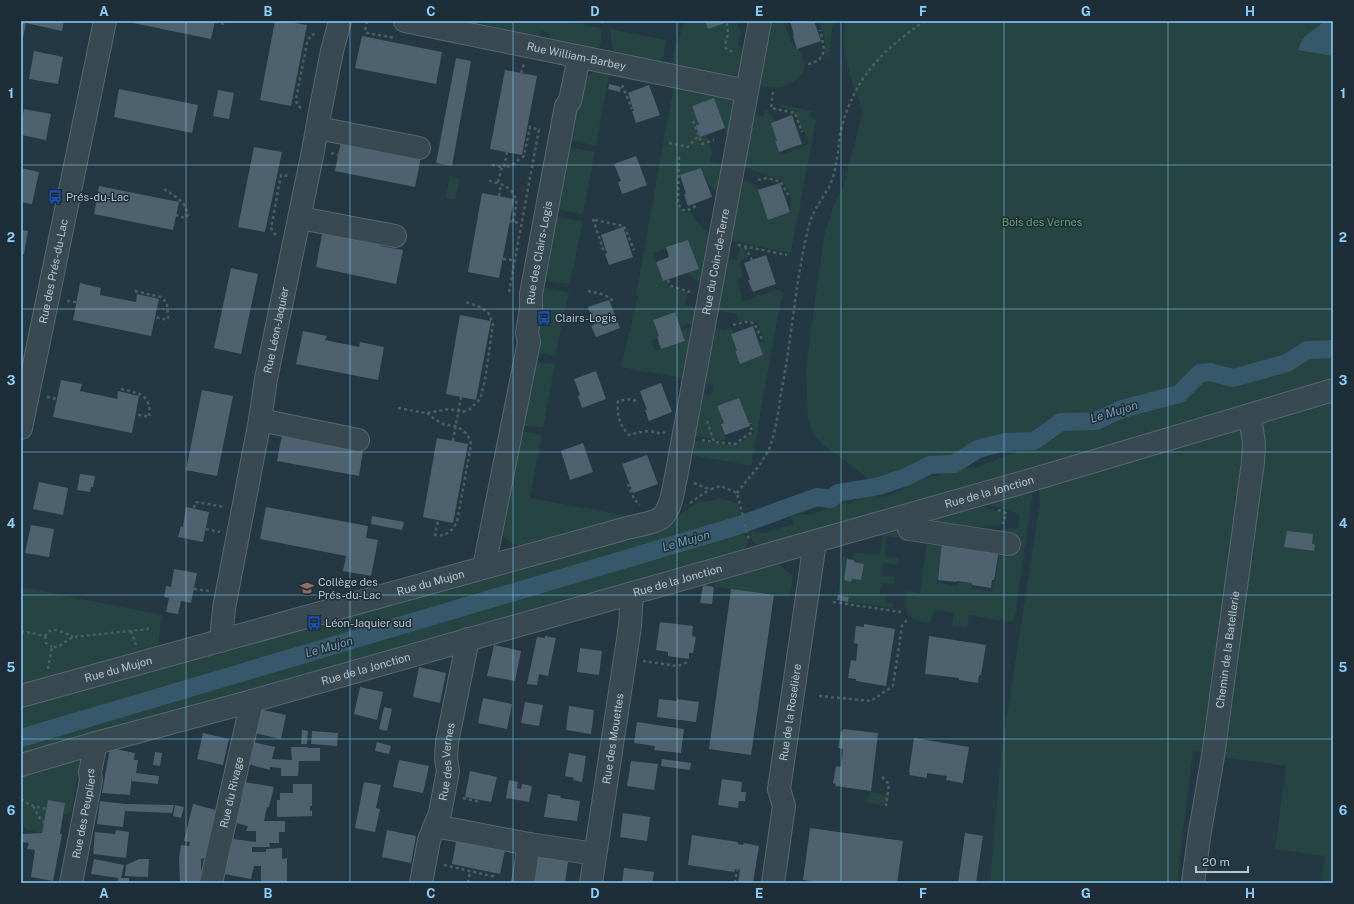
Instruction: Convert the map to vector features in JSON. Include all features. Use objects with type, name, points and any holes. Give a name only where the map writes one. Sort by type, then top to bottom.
[{"type":"street","name":"Rue des Prés-du-Lac","points":[[21,428],[105,21]]},
{"type":"street","name":"Rue Léon-Jaquier","points":[[221,641],[224,608],[260,420],[266,379],[300,218],[331,58],[340,21]]},
{"type":"street","name":"Rue William-Barbey","points":[[405,21],[747,91]]},
{"type":"street","name":"Rue du Coin-de-Terre","points":[[670,502],[685,430],[760,21]]},
{"type":"street","name":"Rue des Clairs-Logis","points":[[484,567],[529,342],[527,333],[531,309],[531,294],[566,106],[570,101],[579,57]]},
{"type":"street","points":[[318,128],[419,148]]},
{"type":"street","points":[[300,218],[394,236]]},
{"type":"street","name":"Rue de la Jonction","points":[[21,765],[816,542],[1250,416],[1333,390]]},
{"type":"street","name":"Chemin de la Batellerie","points":[[1193,883],[1199,837],[1213,756],[1253,462],[1254,443],[1250,416]]},
{"type":"street","points":[[260,420],[358,440]]},
{"type":"street","name":"Rue du Mujon","points":[[21,696],[654,521],[661,517],[670,502]]},
{"type":"street","points":[[909,529],[1006,535]]},
{"type":"street","name":"Rue de la Roselière","points":[[773,883],[784,806],[779,789],[816,542]]},
{"type":"street","name":"Rue des Mouettes","points":[[591,883],[630,626],[632,593]]},
{"type":"street","name":"Rue des Vernes","points":[[421,883],[429,840],[440,813],[448,771],[446,758],[447,742],[468,639]]},
{"type":"street","name":"Rue du Rivage","points":[[211,883],[252,701]]},
{"type":"street","name":"Rue des Peupliers","points":[[71,883],[91,780],[90,772],[96,743]]},
{"type":"street","points":[[434,826],[529,844],[595,854]]},
{"type":"street","points":[[522,883],[529,844]]},
{"type":"path","points":[[215,22],[225,24],[227,21]]},
{"type":"path","points":[[601,21],[606,24]]},
{"type":"path","points":[[737,493],[765,457],[774,434],[785,375],[796,294],[808,228],[818,203],[832,179],[837,163],[840,132],[851,99],[858,86],[878,58],[890,47],[925,21]]},
{"type":"path","points":[[808,64],[818,60],[822,56],[824,48],[820,30]]},
{"type":"path","points":[[621,83],[632,109]]},
{"type":"path","points":[[774,92],[772,108],[795,113],[802,132]]},
{"type":"path","points":[[694,121],[702,144],[714,140]]},
{"type":"path","points":[[492,165],[503,167],[510,166],[524,156],[530,127],[539,129],[509,292]]},
{"type":"path","points":[[669,143],[688,147],[699,135]]},
{"type":"path","points":[[499,196],[499,183],[508,152]]},
{"type":"path","points":[[679,157],[678,203],[681,209],[686,210],[696,206]]},
{"type":"path","points":[[758,180],[767,178],[781,182],[788,195]]},
{"type":"path","points":[[489,180],[508,188],[512,193],[516,200],[513,222]]},
{"type":"path","points":[[164,189],[181,200],[186,208],[188,215],[185,218],[176,215]]},
{"type":"path","points":[[604,252],[594,219],[624,226],[634,250]]},
{"type":"path","points":[[509,221],[522,224]]},
{"type":"path","points":[[719,241],[787,255]]},
{"type":"path","points":[[745,247],[752,260]]},
{"type":"path","points":[[503,259],[515,260]]},
{"type":"path","points":[[668,280],[670,286],[691,292],[689,299]]},
{"type":"path","points":[[135,291],[161,297],[167,303],[167,320],[155,317]]},
{"type":"path","points":[[588,291],[605,295],[613,300],[614,303]]},
{"type":"path","points":[[63,300],[76,302]]},
{"type":"path","points":[[398,408],[426,413],[449,409],[463,412],[470,409],[480,399],[485,380],[494,324],[488,312],[480,307],[466,302]]},
{"type":"path","points":[[733,325],[744,322],[754,323],[763,341]]},
{"type":"path","points":[[121,389],[137,392],[143,395],[147,401],[149,417],[136,414]]},
{"type":"path","points":[[44,396],[57,399]]},
{"type":"path","points":[[453,441],[461,397]]},
{"type":"path","points":[[636,401],[630,399],[618,401],[619,421],[623,429],[629,434],[646,431],[661,434],[674,428],[685,430]]},
{"type":"path","points":[[426,413],[444,424],[455,426],[464,431],[470,439],[471,444],[457,522],[453,529],[444,536],[436,536],[438,520]]},
{"type":"path","points":[[707,420],[714,442],[735,444],[752,432],[750,423]]},
{"type":"path","points":[[676,477],[706,488],[711,489],[722,486],[737,493]]},
{"type":"path","points":[[628,484],[634,499],[644,509]]},
{"type":"path","points":[[737,493],[750,542]]},
{"type":"path","points":[[976,496],[980,504],[1006,513],[1006,535]]},
{"type":"path","points":[[194,508],[195,503],[197,502],[243,510]]},
{"type":"path","points":[[833,602],[901,612]]},
{"type":"path","points":[[819,696],[871,701],[894,686],[902,626],[907,620]]},
{"type":"path","points":[[74,637],[55,629],[50,630],[46,636],[46,644],[52,647],[57,647],[74,637],[149,629]]},
{"type":"path","points":[[21,631],[46,636]]},
{"type":"path","points":[[46,676],[52,647]]},
{"type":"path","points":[[638,660],[678,666],[690,661]]},
{"type":"path","points":[[882,777],[889,784],[886,806]]},
{"type":"path","points":[[457,797],[480,802]]},
{"type":"path","points":[[21,800],[33,806],[46,809]]},
{"type":"path","points":[[21,803],[27,803]]},
{"type":"path","points":[[33,806],[41,820],[44,822]]},
{"type":"path","points":[[443,865],[496,877]]},
{"type":"path","points":[[735,883],[737,870]]},
{"type":"path","points":[[468,883],[470,871]]},
{"type":"green space","points":[[479,21],[566,21],[601,28],[601,41],[599,48],[597,48],[546,37],[549,37],[549,33],[541,31],[539,36],[482,24]]},
{"type":"green space","points":[[684,21],[705,21],[708,29],[732,21],[737,21],[741,34],[738,43],[742,49],[741,55],[747,56],[740,77],[672,63],[676,43],[678,43]]},
{"type":"green space","points":[[768,21],[787,21],[791,42],[801,51],[804,62],[804,70],[796,80],[784,86],[772,88],[762,85],[759,80]]},
{"type":"green space","points":[[819,21],[834,21],[827,60],[823,31]]},
{"type":"green space","name":"Bois des Vernes","points":[[845,21],[1333,21],[1333,883],[1322,883],[1325,856],[1275,849],[1286,766],[1216,756],[1193,751],[1177,883],[990,883],[1001,754],[1040,503],[1036,470],[761,547],[753,542],[749,530],[763,533],[794,524],[790,517],[801,514],[813,514],[846,501],[848,505],[874,492],[878,497],[887,496],[922,479],[939,475],[957,468],[976,468],[997,460],[998,458],[1034,446],[1033,441],[1005,442],[978,449],[954,464],[930,465],[906,477],[879,486],[826,447],[815,436],[808,420],[806,369],[815,300],[825,232],[835,202],[844,185],[862,114],[859,99],[852,83],[847,63],[844,43]]},
{"type":"green space","points":[[610,29],[666,40],[663,59],[660,61],[614,51]]},
{"type":"green space","points":[[597,69],[610,70],[596,146],[571,140],[581,85],[584,79]]},
{"type":"green space","points":[[675,83],[731,96],[735,101],[727,144],[726,129],[714,99],[692,106],[699,125],[697,125],[706,134],[708,141],[706,141],[707,144],[709,143],[712,151],[710,162],[727,165],[722,194],[717,193],[709,184],[701,168],[677,177],[676,200],[679,208],[686,212],[690,211],[700,225],[714,236],[705,284],[695,280],[690,275],[689,272],[698,269],[688,240],[653,253],[663,281],[666,280],[670,287],[688,293],[685,305],[700,308],[696,326],[689,324],[680,327],[675,312],[653,320],[659,336],[651,340],[655,351],[685,341],[681,329],[688,328],[696,330],[687,379],[621,367],[638,296],[636,295],[659,163]]},
{"type":"green space","points":[[779,104],[811,111],[810,118],[816,120],[791,253],[729,240],[739,179],[751,183],[759,189],[758,191],[768,219],[790,212],[791,196],[783,181],[741,166],[750,114],[763,116],[766,110],[772,116],[775,121],[771,123],[777,141],[775,141],[781,155],[809,144],[805,132],[803,132],[794,111],[779,106]]},
{"type":"green space","points":[[573,148],[595,152],[583,214],[561,210],[558,208],[568,151]]},
{"type":"green space","points":[[450,176],[460,179],[455,200],[445,198]]},
{"type":"green space","points":[[559,217],[583,221],[570,284],[548,281],[545,279],[556,219]]},
{"type":"green space","points":[[740,247],[743,248],[748,257],[739,262],[743,277],[738,278],[742,302],[777,289],[783,293],[751,466],[687,454],[690,440],[727,445],[744,442],[745,438],[754,432],[751,422],[748,424],[739,398],[717,406],[724,423],[721,424],[725,435],[724,441],[691,435],[700,394],[711,395],[713,385],[702,383],[712,328],[722,329],[723,331],[730,327],[734,332],[731,334],[737,351],[735,352],[740,364],[763,355],[759,343],[765,341],[756,322],[739,321],[737,314],[714,309],[724,259],[737,261]]},
{"type":"green space","points":[[546,288],[569,292],[555,356],[536,352],[542,323],[545,323],[547,316],[538,314],[542,291]]},
{"type":"green space","points":[[534,361],[555,364],[543,428],[521,425]]},
{"type":"green space","points":[[520,431],[542,435],[530,498],[633,517],[523,547],[511,543],[501,530],[501,526],[505,526],[507,516],[501,515]]},
{"type":"green space","points":[[1033,489],[1014,622],[969,615],[967,628],[952,626],[954,613],[933,610],[931,623],[912,618],[905,606],[906,591],[920,593],[927,542],[942,544],[937,583],[958,586],[959,581],[972,583],[972,588],[992,592],[1000,551],[972,532],[1018,528],[1020,514],[983,503]]},
{"type":"green space","points":[[720,498],[738,504],[741,519],[21,732],[21,708],[670,526],[681,514],[702,499],[705,502]]},
{"type":"green space","points":[[976,505],[1003,513],[1001,525],[967,528],[916,522]]},
{"type":"green space","points":[[893,529],[900,532],[901,538],[887,536],[885,556],[898,558],[897,565],[884,563],[882,575],[895,577],[894,584],[882,583],[880,594],[886,595],[885,602],[892,603],[893,608],[848,602],[849,597],[838,595],[843,556],[848,557],[844,580],[851,582],[852,579],[861,580],[863,564],[852,560],[854,553],[880,554],[883,532]]},
{"type":"green space","points":[[744,530],[748,542],[742,553],[21,758],[21,742]]},
{"type":"green space","points":[[776,562],[793,576],[789,597],[714,587],[717,579]]},
{"type":"green space","points":[[21,587],[162,615],[157,650],[21,688]]},
{"type":"green space","points":[[75,760],[78,762],[79,766],[71,811],[63,815],[65,803],[48,800],[42,833],[26,830],[23,825],[21,804],[21,773]]},
{"type":"green space","points":[[869,792],[889,795],[887,806],[867,803]]},
{"type":"water","points":[[1324,21],[1333,21],[1333,56],[1298,50],[1303,39]]},
{"type":"building","points":[[27,21],[64,21],[62,31],[26,23]]},
{"type":"building","points":[[133,21],[215,21],[211,39],[133,23]]},
{"type":"building","points":[[275,21],[307,25],[291,106],[260,100]]},
{"type":"building","points":[[705,21],[731,21],[708,29]]},
{"type":"building","points":[[790,21],[814,21],[821,41],[797,49]]},
{"type":"building","points":[[21,22],[26,23],[23,38],[21,38]]},
{"type":"building","points":[[362,36],[442,52],[436,84],[355,68]]},
{"type":"building","points":[[34,51],[63,57],[58,84],[29,79]]},
{"type":"building","points":[[456,58],[471,61],[452,166],[436,163]]},
{"type":"building","points":[[505,70],[537,76],[522,155],[490,149]]},
{"type":"building","points":[[609,84],[621,87],[620,92],[608,89]]},
{"type":"building","points":[[649,85],[660,115],[636,123],[628,93]]},
{"type":"building","points":[[119,89],[198,105],[192,133],[114,117]]},
{"type":"building","points":[[218,90],[234,93],[229,119],[213,116]]},
{"type":"building","points":[[714,98],[725,128],[700,137],[696,125],[699,125],[692,106]]},
{"type":"building","points":[[24,109],[51,114],[46,140],[21,135],[21,124]]},
{"type":"building","points":[[792,115],[802,144],[779,152],[771,123]]},
{"type":"building","points":[[342,136],[422,152],[415,187],[335,171]]},
{"type":"building","points":[[254,147],[282,152],[265,232],[238,227]]},
{"type":"building","points":[[636,156],[647,185],[622,194],[618,182],[621,181],[614,164]]},
{"type":"building","points":[[21,168],[39,172],[32,204],[21,202]]},
{"type":"building","points":[[701,168],[712,197],[688,206],[680,175]]},
{"type":"building","points":[[780,183],[790,212],[768,220],[758,190]]},
{"type":"building","points":[[99,186],[179,202],[173,230],[94,214]]},
{"type":"building","points":[[482,193],[514,199],[499,278],[468,272]]},
{"type":"building","points":[[623,227],[633,257],[609,265],[601,235]]},
{"type":"building","points":[[21,230],[28,231],[24,254],[21,254]]},
{"type":"building","points":[[338,232],[381,241],[380,246],[403,250],[396,284],[316,267],[322,234],[337,237]]},
{"type":"building","points":[[688,240],[699,269],[663,281],[656,262],[669,257],[666,247]]},
{"type":"building","points":[[766,255],[776,284],[753,292],[748,280],[750,280],[744,263]]},
{"type":"building","points":[[231,268],[258,274],[241,354],[214,348]]},
{"type":"building","points":[[80,283],[101,288],[100,295],[136,302],[137,294],[159,299],[151,336],[73,320]]},
{"type":"building","points":[[609,300],[620,328],[596,337],[591,326],[594,325],[588,307]]},
{"type":"building","points":[[675,312],[685,341],[661,349],[657,337],[659,336],[653,320]]},
{"type":"building","points":[[460,315],[491,321],[476,400],[446,394]]},
{"type":"building","points":[[753,326],[763,355],[740,364],[731,334]]},
{"type":"building","points":[[303,331],[327,336],[325,340],[359,347],[360,342],[384,347],[378,380],[296,364]]},
{"type":"building","points":[[596,371],[606,399],[582,408],[578,396],[580,395],[574,379]]},
{"type":"building","points":[[61,380],[82,384],[80,391],[117,399],[118,391],[139,396],[132,433],[53,417]]},
{"type":"building","points":[[661,383],[672,412],[649,421],[645,410],[647,410],[640,391]]},
{"type":"building","points":[[202,390],[233,396],[217,476],[186,470]]},
{"type":"building","points":[[739,398],[750,426],[725,435],[721,424],[724,423],[717,406]]},
{"type":"building","points":[[283,430],[364,445],[359,476],[277,461]]},
{"type":"building","points":[[437,438],[468,444],[453,523],[423,517]]},
{"type":"building","points":[[583,443],[593,472],[570,480],[561,451]]},
{"type":"building","points":[[647,455],[658,484],[633,493],[622,464]]},
{"type":"building","points":[[80,474],[95,476],[93,487],[91,487],[90,492],[77,490]]},
{"type":"building","points":[[39,482],[68,488],[63,515],[33,509]]},
{"type":"building","points":[[186,507],[209,512],[203,542],[178,537],[181,526],[183,527]]},
{"type":"building","points":[[266,507],[368,526],[366,538],[378,540],[371,576],[343,571],[346,556],[260,539]]},
{"type":"building","points":[[372,516],[404,522],[402,530],[371,524]]},
{"type":"building","points":[[31,525],[54,529],[49,557],[25,553]]},
{"type":"building","points":[[1287,531],[1313,534],[1312,544],[1315,545],[1314,551],[1284,547]]},
{"type":"building","points":[[942,541],[999,550],[994,580],[992,580],[991,588],[972,585],[972,583],[938,580]]},
{"type":"building","points":[[847,559],[864,564],[861,580],[852,579],[851,582],[844,580]]},
{"type":"building","points":[[174,569],[197,573],[191,603],[181,601],[178,614],[166,612],[169,598],[164,597],[166,586],[171,587]]},
{"type":"building","points":[[703,585],[714,587],[712,604],[700,603]]},
{"type":"building","points":[[731,589],[774,595],[751,755],[709,749]]},
{"type":"building","points":[[838,595],[849,597],[848,602],[837,600]]},
{"type":"building","points":[[660,622],[693,626],[692,636],[696,637],[693,653],[689,653],[689,659],[668,656],[668,652],[656,650]]},
{"type":"building","points":[[864,624],[895,629],[886,686],[856,681],[856,679],[848,678],[851,660],[856,661],[858,644],[854,643],[856,626],[864,627]]},
{"type":"building","points":[[545,636],[556,638],[548,676],[539,674],[537,685],[527,684],[537,637],[545,638]]},
{"type":"building","points":[[929,636],[986,645],[981,675],[979,675],[978,683],[959,680],[959,678],[925,674]]},
{"type":"building","points":[[494,645],[521,651],[515,681],[487,676]]},
{"type":"building","points":[[580,648],[602,651],[599,675],[577,672]]},
{"type":"building","points":[[419,667],[446,673],[440,703],[413,697]]},
{"type":"building","points":[[360,687],[383,692],[377,720],[354,714]]},
{"type":"building","points":[[483,698],[512,704],[507,729],[478,723]]},
{"type":"building","points":[[659,699],[677,701],[677,699],[699,702],[696,722],[657,717]]},
{"type":"building","points":[[525,702],[543,705],[539,726],[521,723]]},
{"type":"building","points":[[569,706],[594,710],[591,734],[566,730]]},
{"type":"building","points":[[384,707],[392,709],[387,731],[379,729]]},
{"type":"building","points":[[259,709],[286,715],[281,739],[254,733]]},
{"type":"building","points":[[637,722],[684,729],[681,753],[654,750],[655,746],[634,743]]},
{"type":"building","points":[[843,729],[878,733],[871,791],[835,786],[836,784],[833,783],[836,766],[841,767],[843,749],[838,748]]},
{"type":"building","points":[[302,730],[308,731],[307,744],[301,744]]},
{"type":"building","points":[[312,731],[338,733],[337,746],[311,744]]},
{"type":"building","points":[[203,733],[229,739],[223,765],[197,759]]},
{"type":"building","points":[[914,738],[969,747],[963,783],[946,780],[947,776],[927,773],[927,778],[909,775]]},
{"type":"building","points":[[253,742],[275,747],[272,759],[292,760],[291,747],[320,748],[320,761],[299,761],[298,776],[281,776],[281,768],[270,767],[270,770],[248,764]]},
{"type":"building","points":[[377,742],[391,746],[389,754],[375,751]]},
{"type":"building","points":[[110,748],[135,753],[134,760],[138,760],[136,773],[159,776],[158,784],[132,781],[132,775],[130,795],[102,793]]},
{"type":"building","points":[[155,752],[162,753],[160,766],[153,765]]},
{"type":"building","points":[[569,753],[586,756],[582,782],[565,776]]},
{"type":"building","points":[[662,759],[691,763],[690,770],[661,766]]},
{"type":"building","points":[[399,760],[429,766],[423,793],[393,787]]},
{"type":"building","points":[[631,761],[658,764],[654,790],[627,786]]},
{"type":"building","points":[[470,771],[497,777],[491,802],[465,797]]},
{"type":"building","points":[[722,779],[742,782],[741,792],[746,792],[745,801],[739,801],[738,808],[718,805]]},
{"type":"building","points":[[509,780],[518,782],[517,788],[521,789],[522,784],[532,786],[529,802],[506,798]]},
{"type":"building","points":[[245,782],[274,787],[264,821],[285,821],[285,832],[279,832],[279,843],[269,843],[270,847],[252,847],[252,852],[266,852],[266,849],[282,848],[282,859],[287,858],[287,883],[261,883],[261,866],[254,866],[251,879],[224,874],[233,839],[256,842],[256,831],[246,831],[248,826],[236,823]]},
{"type":"building","points":[[364,782],[381,785],[376,808],[380,809],[375,832],[355,828]]},
{"type":"building","points":[[293,784],[312,784],[312,806],[310,806],[310,811],[312,810],[312,816],[277,817],[277,800],[280,800],[280,793],[293,793]]},
{"type":"building","points":[[548,794],[561,796],[560,798],[580,801],[577,821],[544,817]]},
{"type":"building","points":[[48,800],[65,803],[60,834],[62,834],[53,881],[31,877],[35,850],[27,849],[29,843],[21,842],[21,834],[42,833]]},
{"type":"building","points":[[100,801],[125,804],[174,805],[172,813],[125,811],[123,827],[97,824]]},
{"type":"building","points":[[193,804],[216,810],[205,858],[201,859],[201,882],[180,883],[179,859],[181,845],[189,846],[190,842],[184,841]]},
{"type":"building","points":[[175,805],[184,807],[181,818],[173,816]]},
{"type":"building","points":[[623,813],[650,817],[647,841],[620,837]]},
{"type":"building","points":[[810,828],[903,841],[897,883],[825,883],[803,880]]},
{"type":"building","points":[[116,830],[129,832],[126,858],[93,854],[95,832],[115,834]]},
{"type":"building","points":[[387,830],[416,836],[411,863],[382,857]]},
{"type":"building","points":[[965,833],[983,836],[976,883],[958,883]]},
{"type":"building","points":[[692,835],[738,842],[738,844],[743,845],[744,843],[759,846],[753,883],[738,883],[740,870],[735,869],[734,872],[688,865]]},
{"type":"building","points":[[457,836],[506,845],[500,874],[452,864]]},
{"type":"building","points":[[538,851],[569,855],[565,883],[531,883]]},
{"type":"building","points":[[94,859],[124,865],[121,878],[129,878],[129,883],[118,883],[118,878],[91,874]]},
{"type":"building","points":[[139,859],[149,859],[148,877],[125,876],[126,865]]},
{"type":"building","points":[[624,868],[654,872],[652,883],[622,883]]},
{"type":"waterway","name":"Le Mujon","points":[[21,738],[737,526],[817,497],[831,499],[838,493],[879,486],[906,477],[930,465],[954,464],[978,449],[1005,442],[1034,441],[1061,422],[1096,421],[1122,409],[1179,394],[1200,373],[1210,372],[1233,378],[1287,363],[1307,350],[1333,349]]},
{"type":"place","name":"Prés-du-Lac","points":[[55,197]]},
{"type":"place","name":"Clairs-Logis","points":[[544,318]]},
{"type":"place","name":"Collège des Prés-du-Lac","points":[[307,588]]},
{"type":"place","name":"Léon-Jaquier sud","points":[[314,623]]}]
